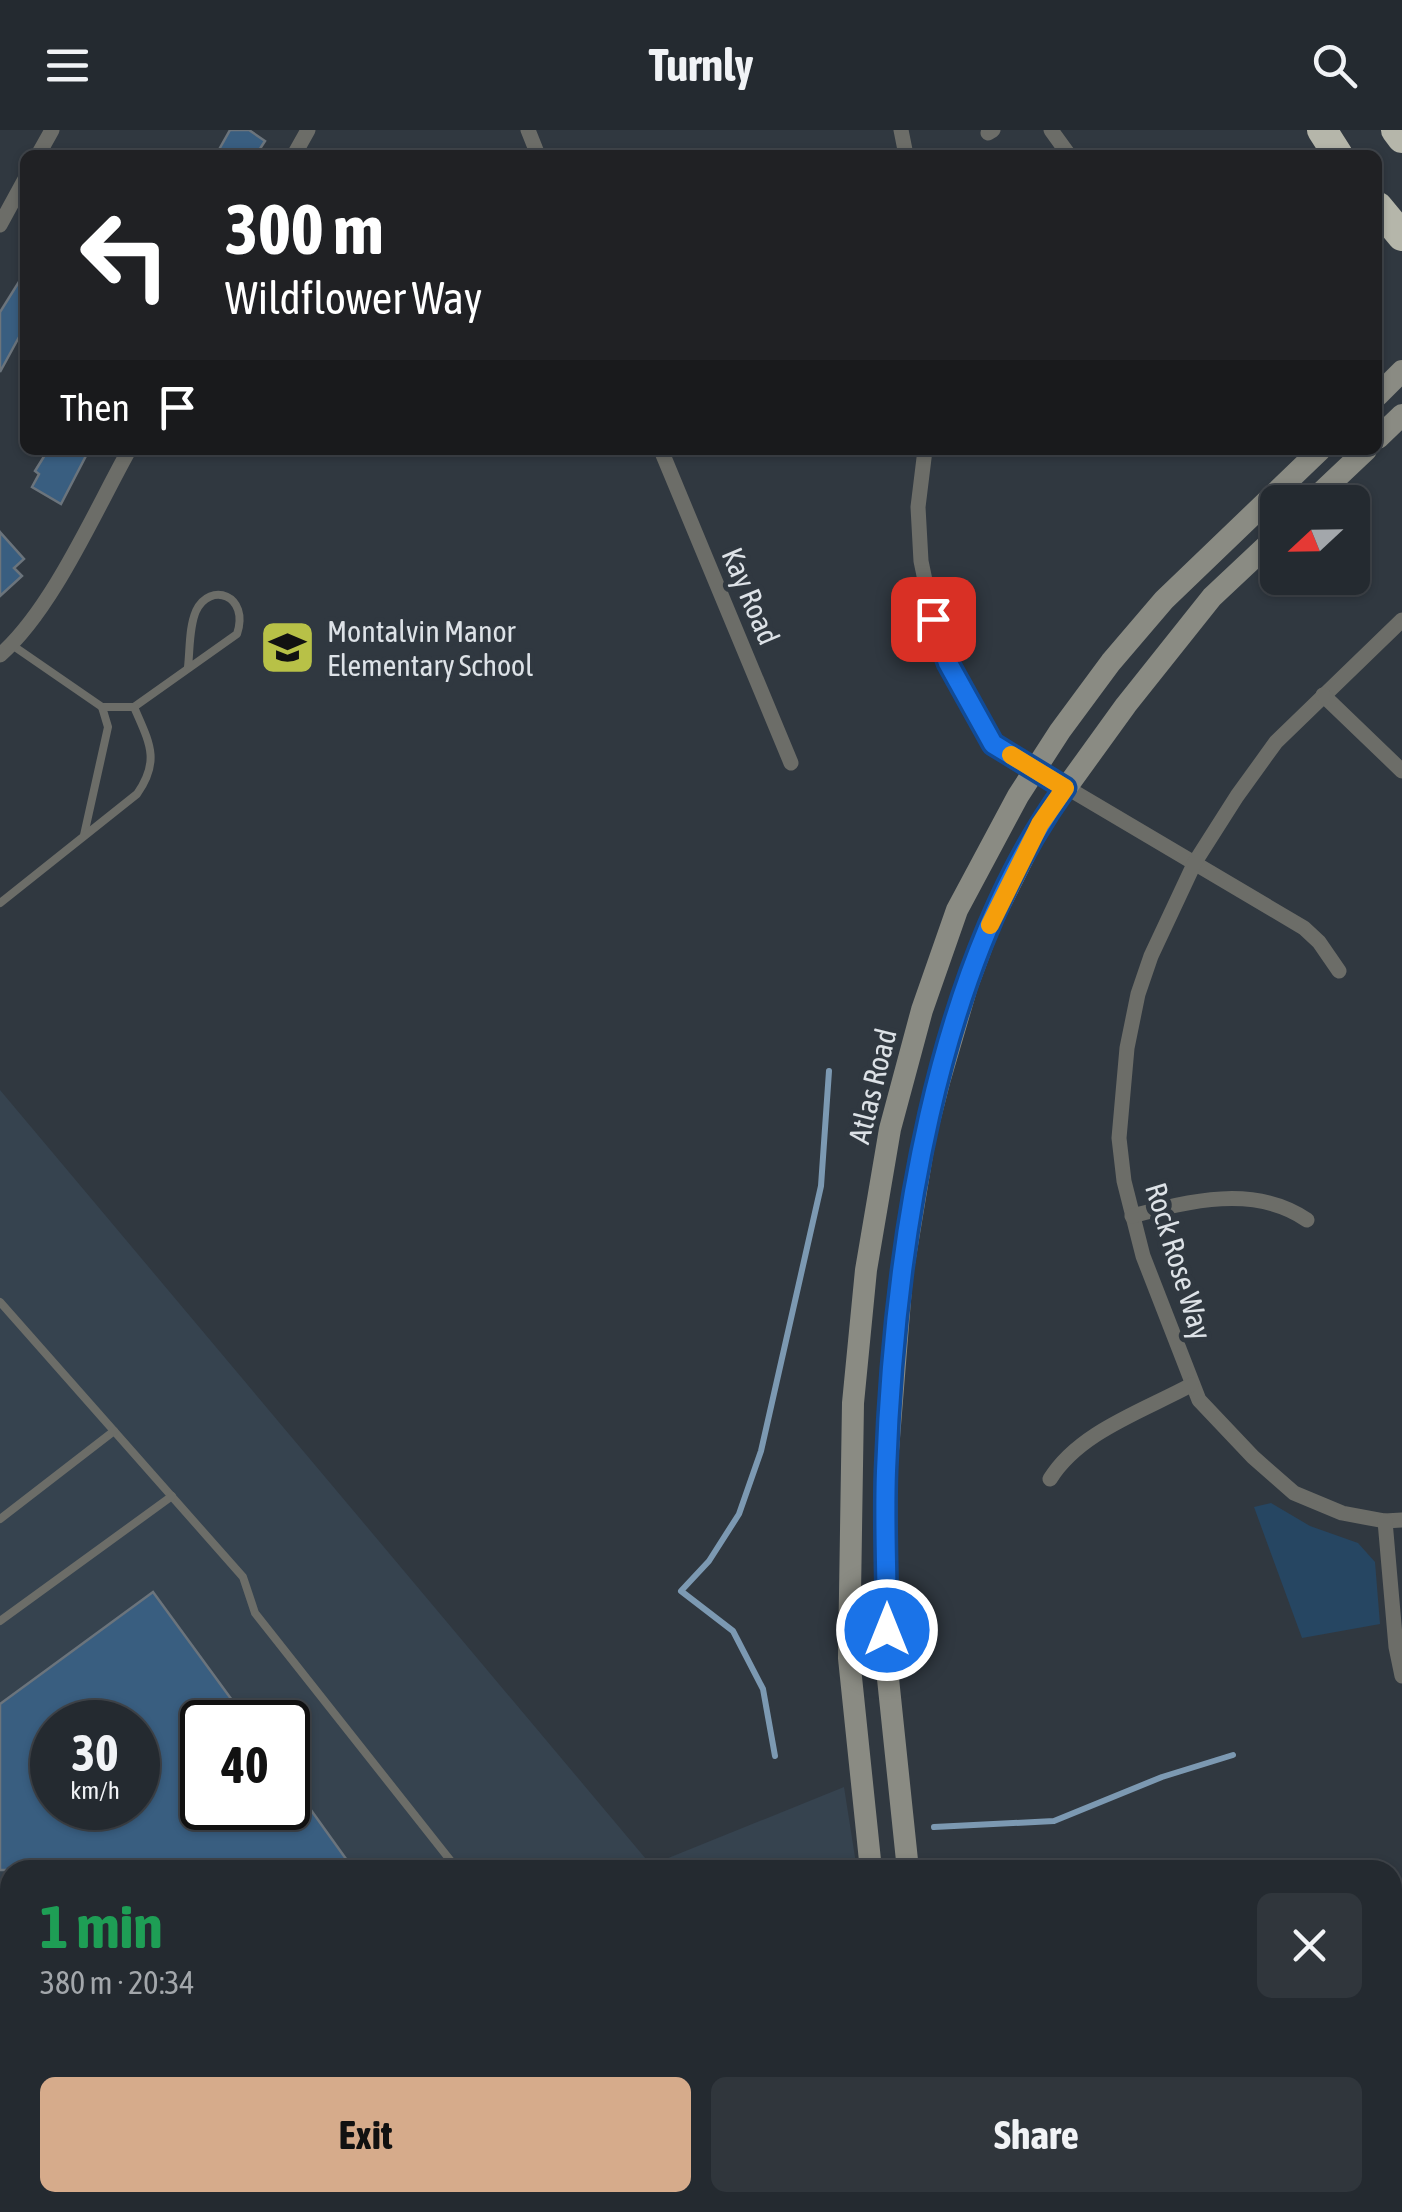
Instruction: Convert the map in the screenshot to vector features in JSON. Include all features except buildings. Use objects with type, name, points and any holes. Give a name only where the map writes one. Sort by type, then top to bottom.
[{"type":"highway","points":[[1396,130],[1402,138]]},
{"type":"highway","points":[[1382,212],[1402,236]]},
{"type":"street","points":[[0,224],[20,189]]},
{"type":"street","points":[[1382,391],[1402,372]]},
{"type":"street","points":[[1382,434],[1402,415]]},
{"type":"street","points":[[6,650],[52,590],[127,455]]},
{"type":"street","name":"Kay Road","points":[[663,455],[791,763]]},
{"type":"street","points":[[924,455],[918,508],[921,561],[938,634],[948,663],[993,744],[1304,928],[1319,942],[1339,972]]},
{"type":"street","name":"Atlas Road","points":[[870,1860],[849,1658],[852,1438],[866,1270],[890,1129],[922,1010],[956,910],[1034,769],[1084,696],[1164,600],[1315,455]]},
{"type":"street","points":[[1329,485],[1361,455]]},
{"type":"street","points":[[907,1860],[887,1650],[886,1475],[902,1275],[925,1137],[967,986],[1006,891],[1040,824],[1212,597],[1260,552]]},
{"type":"street","name":"Rock Rose Way","points":[[1402,620],[1276,742],[1195,862],[1151,956],[1138,994],[1127,1048],[1119,1138],[1143,1256],[1199,1400],[1294,1493],[1342,1513],[1402,1520]]},
{"type":"street","points":[[1322,696],[1402,771]]},
{"type":"street","points":[[1132,1216],[1180,1203],[1232,1198],[1288,1207],[1307,1220]]},
{"type":"street","points":[[1050,1479],[1082,1443],[1191,1385]]},
{"type":"street","points":[[1385,1521],[1402,1676]]},
{"type":"lane","points":[[6,650],[102,707],[134,707],[237,634],[242,619],[236,602],[224,595],[209,596],[197,608],[188,667]]},
{"type":"lane","points":[[84,835],[108,727],[102,707]]},
{"type":"lane","points":[[0,902],[137,794],[150,776],[149,743],[134,707]]},
{"type":"lane","points":[[0,1303],[243,1577],[255,1613],[450,1860]]},
{"type":"lane","points":[[0,1519],[114,1431]]},
{"type":"lane","points":[[0,1622],[172,1496]]},
{"type":"shaded area","points":[[0,1090],[647,1860],[0,1860]]},
{"type":"shaded area","points":[[1271,1503],[1310,1526],[1358,1543],[1375,1562],[1380,1624],[1302,1638],[1254,1507]]},
{"type":"shaded area","points":[[844,1787],[855,1860],[663,1860]]},
{"type":"waterway","points":[[775,1756],[763,1689],[733,1631],[681,1591],[709,1561],[739,1514],[761,1451],[821,1186],[829,1071]]},
{"type":"waterway","points":[[934,1827],[1054,1821],[1162,1777],[1233,1755]]},
{"type":"slow traffic","points":[[990,925],[1040,824],[1065,788],[1011,755]]},
{"type":"place","name":"Montalvin Manor Elementary School","points":[[288,648]]},
{"type":"route","points":[[887,1630],[886,1475],[890,1405],[902,1275],[925,1137],[956,1021],[990,924],[1040,824],[1065,788],[993,744],[948,663],[933,619]]}]
